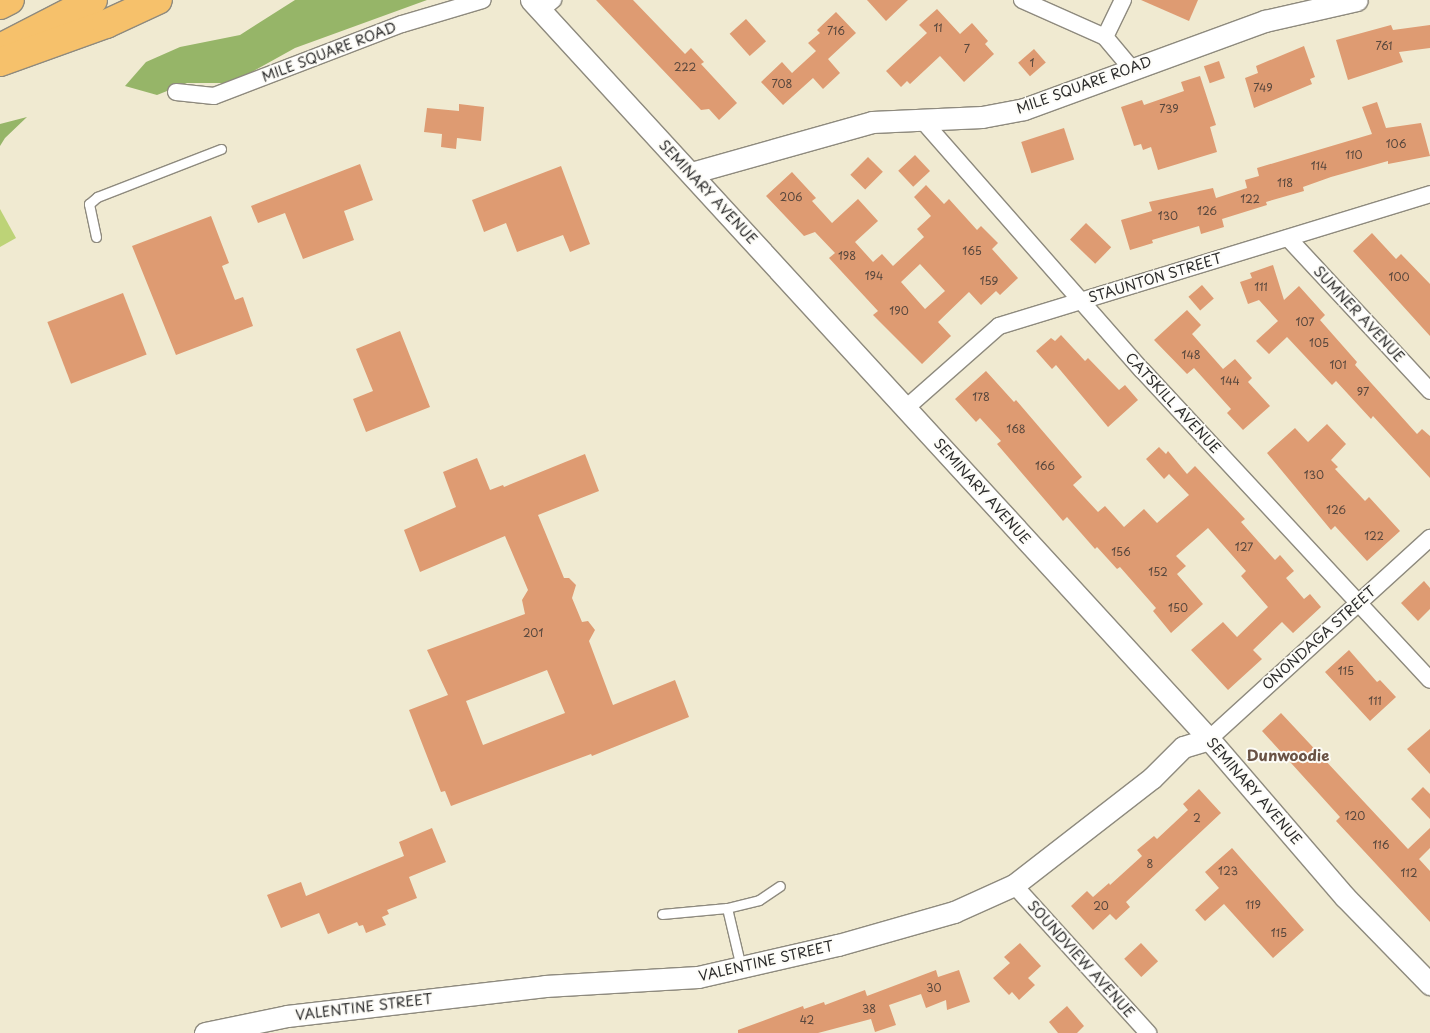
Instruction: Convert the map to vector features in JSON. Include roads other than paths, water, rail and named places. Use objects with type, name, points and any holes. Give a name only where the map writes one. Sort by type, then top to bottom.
[{"type":"highway","points":[[0,5],[10,0]]},
{"type":"highway","points":[[0,48],[93,0]]},
{"type":"highway","points":[[0,62],[106,24],[158,0]]},
{"type":"street","name":"MILE SQUARE ROAD","points":[[176,92],[214,96],[402,24],[483,0]]},
{"type":"street","points":[[1022,0],[1105,37],[1131,68]]},
{"type":"street","points":[[1105,37],[1123,0]]},
{"type":"street","name":"MILE SQUARE ROAD","points":[[691,173],[872,122],[923,121],[1024,109],[1131,68],[1266,21],[1357,0]]},
{"type":"street","name":"SEMINARY AVENUE","points":[[541,3],[691,173],[1209,739],[1345,897],[1430,984]]},
{"type":"street","name":"CATSKILL AVENUE","points":[[923,121],[1080,301],[1430,680]]},
{"type":"street","name":"STAUNTON STREET","points":[[906,408],[999,326],[1430,194]]},
{"type":"street","name":"SUMNER AVENUE","points":[[1288,238],[1430,391]]},
{"type":"street","name":"ONONDAGA STREET","points":[[1209,739],[1430,538]]},
{"type":"street","name":"VALENTINE STREET","points":[[205,1033],[287,1016],[545,986],[698,977],[838,945],[954,912],[1014,885],[1152,778],[1182,746],[1209,739]]},
{"type":"street","name":"SOUNDVIEW AVENUE","points":[[1014,885],[1148,1033]]},
{"type":"lane","points":[[96,237],[89,204],[97,198],[221,149]]},
{"type":"lane","points":[[662,914],[727,908],[759,900],[780,886]]},
{"type":"lane","points":[[727,908],[741,967]]},
{"type":"district","name":"Dunwoodie","points":[[1288,755]]}]
